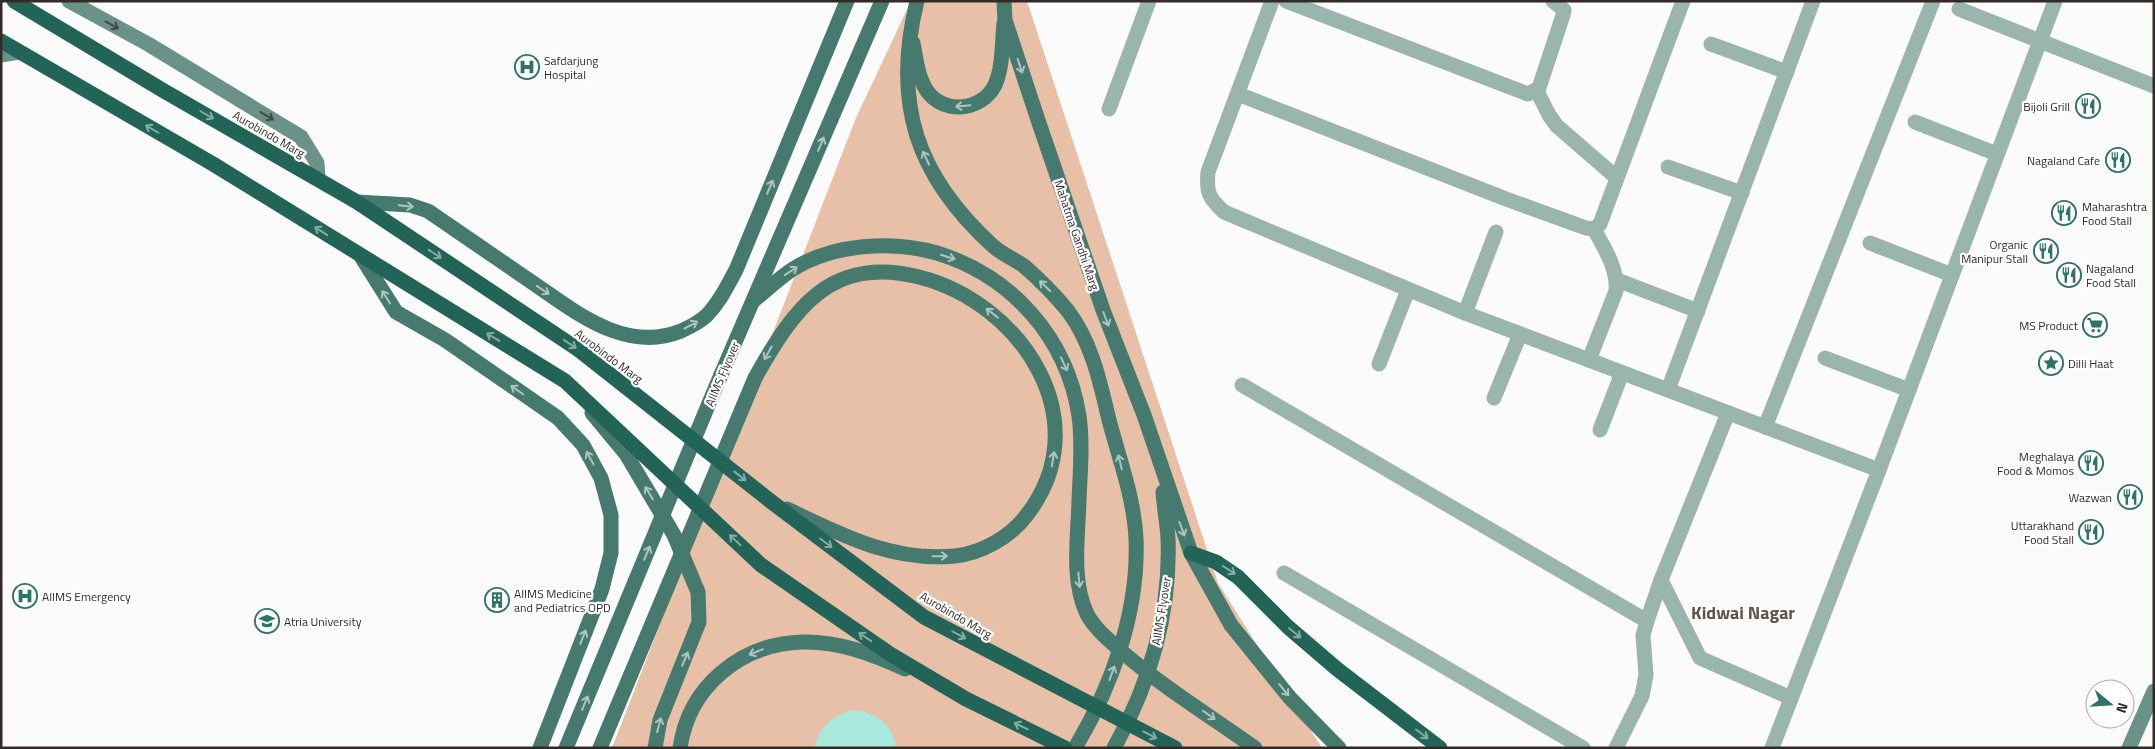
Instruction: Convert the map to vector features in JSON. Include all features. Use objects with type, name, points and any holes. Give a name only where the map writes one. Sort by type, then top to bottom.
[{"type":"highway","name":"Aurobindo Marg","points":[[14,1],[164,91],[357,202],[579,350],[773,503],[924,617],[1175,748]]},
{"type":"highway","points":[[1,41],[213,164],[362,258],[565,381],[761,565],[890,654],[966,699],[1065,748]]},
{"type":"highway","points":[[1191,552],[1216,562],[1238,577],[1288,627],[1337,669],[1440,748]]},
{"type":"main road","points":[[69,1],[148,44],[301,138],[317,163],[318,179]]},
{"type":"main road","points":[[357,202],[410,206],[428,212],[583,317],[612,331],[631,337],[649,338],[672,334],[694,325],[707,315],[720,298],[736,270],[847,1]]},
{"type":"main road","name":"AIIMS Flyover","points":[[566,748],[753,302],[882,1]]},
{"type":"main road","points":[[917,1],[910,31],[907,61],[911,110],[921,148],[933,175],[949,201],[995,248],[1023,265],[1048,288],[1069,313],[1086,342],[1098,373],[1132,510],[1136,537],[1136,564],[1126,626],[1111,676],[1090,723],[1075,748]]},
{"type":"main road","name":"Mahatma Gandhi Marg","points":[[1004,1],[1005,20],[1103,310],[1144,415],[1160,467]]},
{"type":"main road","points":[[910,31],[920,75],[928,93],[944,104],[963,107],[981,101],[994,86],[999,68],[1005,20]]},
{"type":"main road","points":[[1,55],[19,52]]},
{"type":"main road","points":[[753,302],[792,269],[829,254],[883,246],[930,251],[953,258],[995,280],[1014,294],[1049,336],[1068,372],[1075,394],[1080,425],[1081,470],[1077,560],[1080,595],[1088,615],[1101,633],[1141,668],[1256,748]]},
{"type":"main road","points":[[362,258],[396,312],[445,340],[558,418],[583,445],[602,478],[611,515],[611,553],[602,589],[540,748]]},
{"type":"main road","points":[[600,748],[755,378],[773,344],[808,300],[830,285],[855,275],[872,272],[910,275],[966,295],[983,306],[1013,332],[1026,347],[1044,384],[1054,423],[1053,458],[1043,490],[1023,520],[993,544],[957,556],[928,556],[891,552],[868,546],[773,503]]},
{"type":"main road","points":[[565,381],[626,454],[674,535],[698,592],[699,622],[660,720],[655,748]]},
{"type":"main road","points":[[1160,467],[1191,552],[1231,625],[1290,698],[1339,748]]},
{"type":"main road","name":"AIIMS Flyover","points":[[1114,748],[1143,689],[1155,651],[1163,612],[1168,562],[1168,537],[1160,467]]},
{"type":"main road","points":[[680,748],[685,725],[691,711],[707,686],[718,674],[743,657],[771,646],[803,642],[847,647],[891,662],[966,699]]},
{"type":"main road","points":[[2129,748],[2150,712],[2154,691]]},
{"type":"street","points":[[1109,109],[1149,1]]},
{"type":"street","points":[[1238,94],[1506,199],[1586,228],[1594,228],[1600,224],[1683,1]]},
{"type":"street","points":[[1668,390],[1813,1]]},
{"type":"street","points":[[1765,427],[1933,1]]},
{"type":"street","points":[[1772,748],[1879,470],[2055,1]]},
{"type":"street","points":[[1537,91],[1528,94],[1274,2],[1208,172],[1207,187],[1211,200],[1224,212],[1408,290],[1879,470]]},
{"type":"street","points":[[1564,4],[1537,91],[1557,126],[1617,178]]},
{"type":"street","points":[[1959,9],[2154,86]]},
{"type":"street","points":[[1711,44],[1787,72]]},
{"type":"street","points":[[1915,122],[1998,154]]},
{"type":"street","points":[[1668,167],[1742,193]]},
{"type":"street","points":[[1589,360],[1616,291],[1617,280],[1594,228]]},
{"type":"street","points":[[1465,313],[1496,232]]},
{"type":"street","points":[[1870,243],[1952,275]]},
{"type":"street","points":[[1617,280],[1698,311]]},
{"type":"street","points":[[1380,364],[1408,290]]},
{"type":"street","points":[[1494,398],[1520,334]]},
{"type":"street","points":[[1825,358],[1909,390]]},
{"type":"street","points":[[1600,430],[1622,373]]},
{"type":"street","points":[[1242,385],[1647,621]]},
{"type":"street","points":[[1616,748],[1642,696],[1646,675],[1643,635],[1647,621],[1661,580],[1728,413]]},
{"type":"street","points":[[1284,573],[1583,748]]},
{"type":"street","points":[[1661,580],[1700,658],[1791,698]]},
{"type":"shaded area","points":[[911,1],[1027,1],[1218,583],[1322,748],[612,748],[856,118]]},
{"type":"shaded area","points":[[852,710],[868,713],[881,720],[891,732],[896,748],[815,748],[819,734],[827,723]]},
{"type":"place","name":"Safdarjung Hospital","points":[[527,67]]},
{"type":"place","name":"Bijoli Grill","points":[[2088,106]]},
{"type":"place","name":"Nagaland Cafe","points":[[2118,160]]},
{"type":"place","name":"Maharashtra Food Stall","points":[[2064,213]]},
{"type":"place","name":"Organic Manipur Stall","points":[[2046,251]]},
{"type":"place","name":"Nagaland Food Stall","points":[[2069,275]]},
{"type":"place","name":"MS Product","points":[[2095,325]]},
{"type":"place","name":"Dilli Haat","points":[[2051,363]]},
{"type":"place","name":"Meghalaya Food & Momos","points":[[2091,463]]},
{"type":"place","name":"Wazwan","points":[[2130,497]]},
{"type":"place","name":"Uttarakhand Food Stall","points":[[2091,532]]},
{"type":"place","name":"AIIMS Emergency","points":[[25,596]]},
{"type":"place","name":"AIIMS Medicine and Pediatrics OPD","points":[[497,600]]},
{"type":"place","name":"Atria University","points":[[267,621]]},
{"type":"district","name":"Kidwai Nagar","points":[[1743,612]]}]
